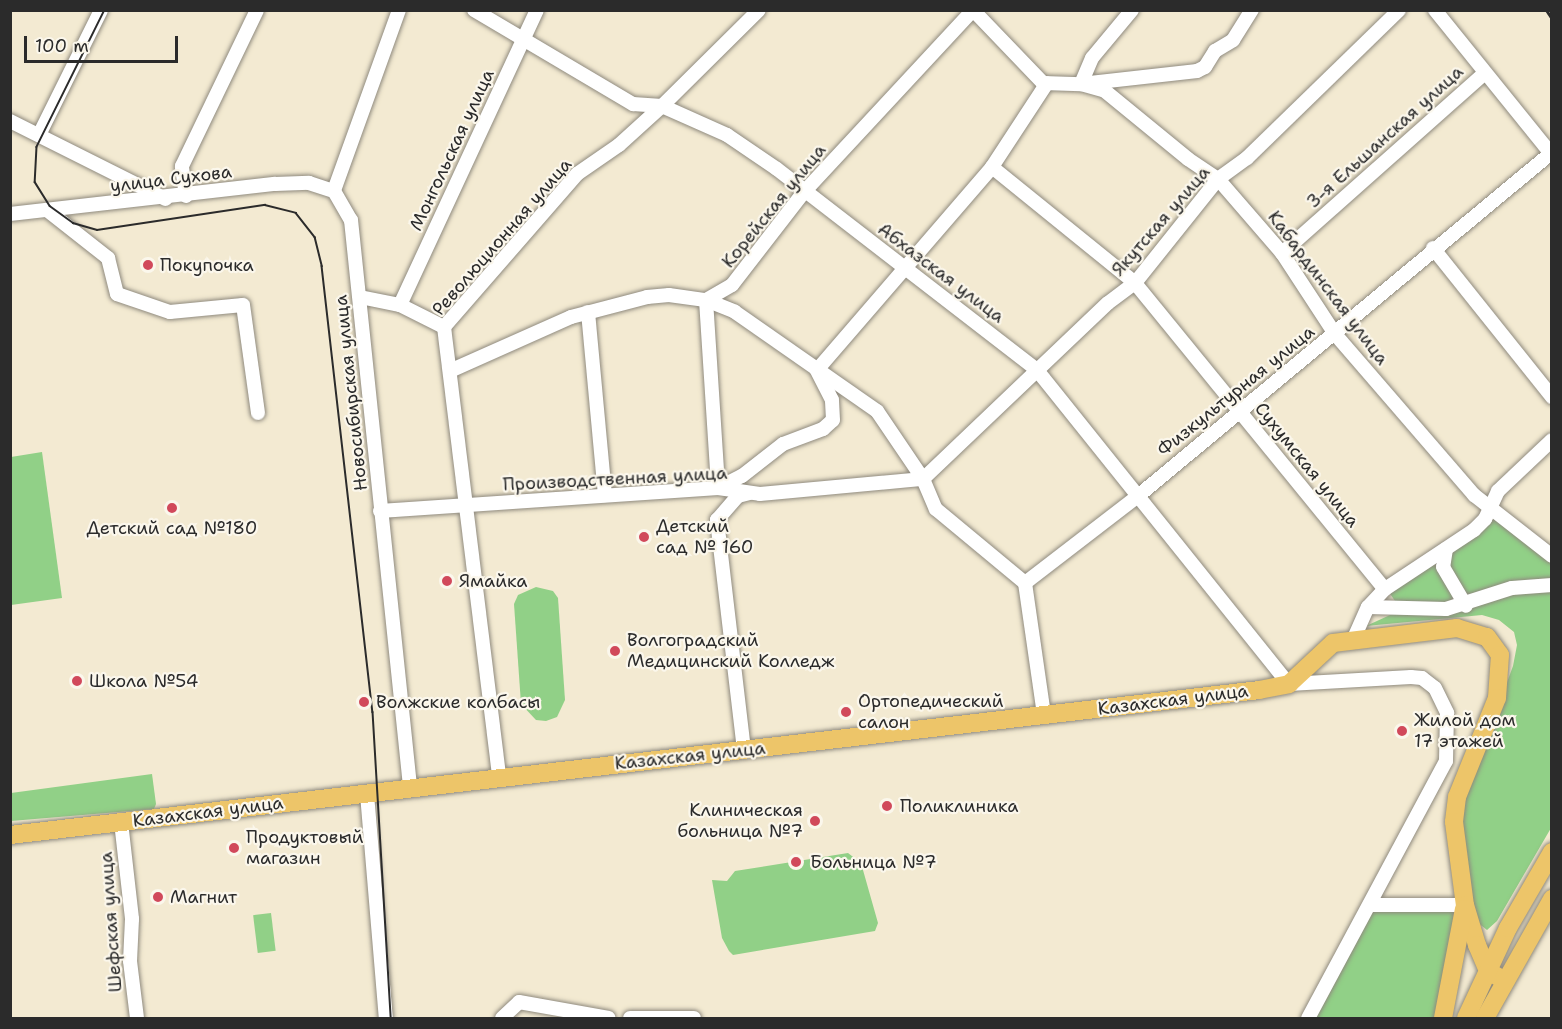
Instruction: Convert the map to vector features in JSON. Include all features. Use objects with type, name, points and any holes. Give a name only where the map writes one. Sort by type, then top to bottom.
[{"type":"main road","points":[[1289,684],[1333,643],[1354,638],[1457,628],[1487,637],[1500,656],[1497,698],[1455,809],[1465,905],[1488,970],[1505,981]]},
{"type":"main road","name":"Казахская улица","points":[[10,835],[366,794],[410,786],[1044,715],[1289,684]]},
{"type":"main road","points":[[1466,1018],[1508,928],[1551,852]]},
{"type":"main road","points":[[1485,1018],[1551,902]]},
{"type":"main road","points":[[1443,1018],[1465,905]]},
{"type":"main road","points":[[1471,924],[1487,937],[1508,928]]},
{"type":"street","points":[[40,133],[101,10]]},
{"type":"street","points":[[186,196],[182,166],[257,10]]},
{"type":"street","points":[[334,190],[399,10]]},
{"type":"street","name":"Абхазская улица","points":[[474,10],[633,104],[662,106],[727,135],[777,169],[1037,370],[1289,684]]},
{"type":"street","name":"Монгольская улица","points":[[400,305],[537,10]]},
{"type":"street","name":"Революционная улица","points":[[499,777],[463,505],[452,370],[444,327],[577,174],[619,145],[759,10]]},
{"type":"street","points":[[1132,10],[1092,58],[1081,84],[1197,71],[1205,67],[1215,51],[1233,40],[1252,10]]},
{"type":"street","name":"Якутская улица","points":[[923,478],[1108,303],[1135,283],[1218,179],[1247,158],[1400,10]]},
{"type":"street","points":[[1435,10],[1551,154]]},
{"type":"street","points":[[817,370],[992,167],[1047,83],[1043,83],[973,11]]},
{"type":"street","name":"Корейская улица","points":[[706,300],[732,285],[804,192],[973,11]]},
{"type":"street","name":"3-я Ельшанская улица","points":[[1282,253],[1485,73]]},
{"type":"street","name":"Кабардинская улица","points":[[1047,83],[1081,84],[1104,91],[1218,179],[1282,253],[1335,334],[1474,495],[1491,505],[1551,556]]},
{"type":"street","points":[[10,121],[40,133],[166,199]]},
{"type":"street","name":"Физкультурная улица","points":[[1025,583],[1138,496],[1239,410],[1335,334],[1433,248],[1551,154]]},
{"type":"street","name":"Сухумская улица","points":[[992,167],[1135,283],[1385,589]]},
{"type":"street","name":"улица Сухова","points":[[10,214],[166,199],[275,184],[309,183],[334,190]]},
{"type":"street","name":"Новосибирская улица","points":[[334,190],[351,220],[410,786]]},
{"type":"street","points":[[47,210],[108,258],[117,294],[170,312],[243,305],[258,413]]},
{"type":"street","points":[[1433,248],[1551,396]]},
{"type":"street","points":[[452,370],[588,312],[669,295],[706,300],[735,312],[877,411],[923,478],[936,509],[1025,583],[1044,715]]},
{"type":"street","points":[[360,297],[400,305],[444,327]]},
{"type":"street","points":[[706,300],[718,488],[742,476],[783,444],[823,429],[833,420],[832,400],[817,370]]},
{"type":"street","points":[[588,312],[605,495]]},
{"type":"street","points":[[1354,638],[1368,607],[1385,589],[1474,530],[1498,491],[1551,440]]},
{"type":"street","name":"Производственная улица","points":[[380,512],[718,488],[750,493],[923,478]]},
{"type":"street","points":[[744,750],[717,520],[738,496],[750,493]]},
{"type":"street","points":[[1446,549],[1443,567],[1466,606]]},
{"type":"street","points":[[1368,607],[1446,609],[1466,606],[1512,588],[1551,585]]},
{"type":"street","points":[[1289,684],[1412,676],[1422,678],[1435,687],[1444,701],[1449,728],[1446,761],[1308,1018]]},
{"type":"street","points":[[366,794],[386,1018]]},
{"type":"street","name":"Шефская улица","points":[[121,822],[132,919],[130,962],[137,1018]]},
{"type":"street","points":[[1370,905],[1465,905]]},
{"type":"street","points":[[502,1018],[519,1002],[609,1018]]},
{"type":"street","points":[[630,1018],[694,1018]]},
{"type":"green space","points":[[42,452],[62,598],[11,605],[11,457]]},
{"type":"green space","points":[[1496,516],[1551,551],[1551,828],[1497,921],[1487,930],[1477,922],[1457,818],[1513,666],[1517,645],[1514,632],[1499,620],[1482,615],[1366,626],[1401,610],[1389,592]]},
{"type":"green space","points":[[536,587],[553,591],[558,598],[565,700],[557,717],[546,721],[536,720],[521,704],[514,604],[518,595]]},
{"type":"green space","points":[[152,774],[156,804],[154,809],[11,821],[11,793]]},
{"type":"green space","points":[[848,853],[861,863],[878,923],[875,931],[733,955],[729,951],[722,938],[712,880],[727,881],[735,871]]},
{"type":"green space","points":[[1373,908],[1460,910],[1439,1018],[1315,1018]]},
{"type":"green space","points":[[271,913],[276,951],[258,953],[253,915]]},
{"type":"tram line","points":[[105,10],[37,147],[35,182],[50,206],[73,223],[97,230],[265,205],[296,213],[315,237],[322,266],[373,712],[391,1018]]},
{"type":"railway","points":[[1546,10],[1552,19]]},
{"type":"place","name":"Покупочка","points":[[148,265]]},
{"type":"place","name":"Детский сад №180","points":[[172,508]]},
{"type":"place","name":"Детский сад № 160","points":[[644,537]]},
{"type":"place","name":"Ямайка","points":[[447,581]]},
{"type":"place","name":"Волгоградский Медицинский Колледж","points":[[615,651]]},
{"type":"place","name":"Школа №54","points":[[77,681]]},
{"type":"place","name":"Волжские колбасы","points":[[364,702]]},
{"type":"place","name":"Ортопедический салон","points":[[846,712]]},
{"type":"place","name":"Жилой дом 17 этажей","points":[[1402,731]]},
{"type":"place","name":"Поликлиника","points":[[887,806]]},
{"type":"place","name":"Клиническая больница №7","points":[[815,821]]},
{"type":"place","name":"Продуктовый магазин","points":[[234,848]]},
{"type":"place","name":"Больница №7","points":[[796,862]]},
{"type":"place","name":"Магнит","points":[[158,897]]}]
